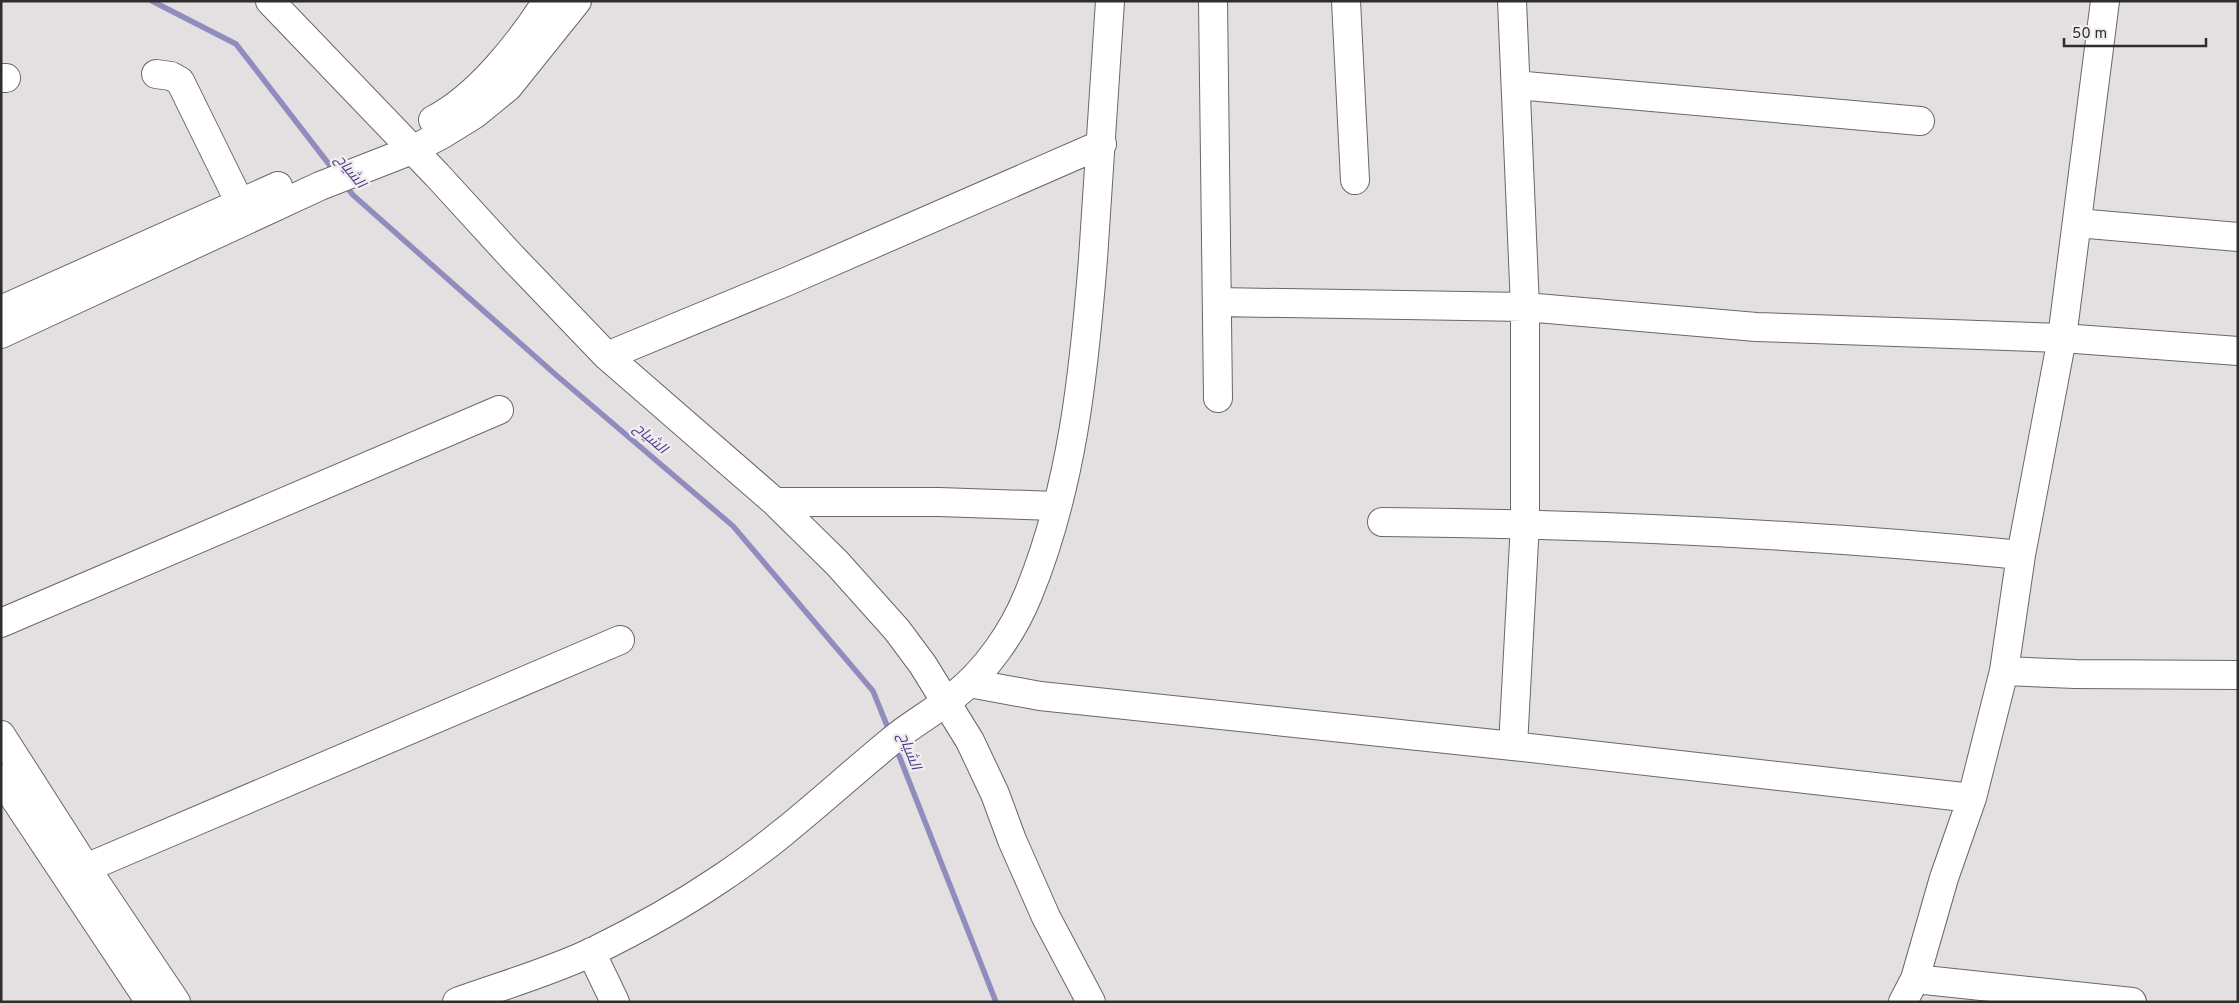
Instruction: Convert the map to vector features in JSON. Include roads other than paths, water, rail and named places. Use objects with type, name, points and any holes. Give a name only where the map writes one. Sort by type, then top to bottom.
[{"type":"street","points":[[405,143],[460,101],[512,51],[546,1]]},
{"type":"street","points":[[1,334],[316,179],[475,114],[508,87],[576,1]]},
{"type":"street","points":[[457,1002],[592,952],[666,912],[721,878],[825,797],[892,740],[947,702],[969,683],[1008,632],[1027,597],[1042,555],[1073,437],[1083,363],[1102,144],[1110,1]]},
{"type":"street","points":[[1213,1],[1218,398]]},
{"type":"street","points":[[1346,1],[1356,180]]},
{"type":"street","points":[[1512,1],[1525,307],[1525,523],[1513,746]]},
{"type":"street","points":[[2105,1],[2062,338],[2021,554],[2004,671],[1972,798],[1944,878],[1909,990],[2132,1002]]},
{"type":"street","points":[[271,2],[607,356],[775,502],[837,563],[897,630],[947,702],[970,741],[995,794],[1012,840],[1046,917],[1091,1002]]},
{"type":"street","points":[[156,74],[171,76],[180,80],[240,203]]},
{"type":"street","points":[[1516,84],[1920,121]]},
{"type":"street","points":[[607,356],[797,277],[1102,144]]},
{"type":"street","points":[[1,310],[240,203],[316,179]]},
{"type":"street","points":[[2077,223],[2238,237]]},
{"type":"street","points":[[1218,302],[1525,307],[1756,327],[2062,338],[2238,352]]},
{"type":"street","points":[[1,623],[499,410]]},
{"type":"street","points":[[775,502],[939,502],[1056,506]]},
{"type":"street","points":[[1382,522],[1525,523],[1907,544],[2021,554]]},
{"type":"street","points":[[86,868],[620,640]]},
{"type":"street","points":[[2004,671],[2075,674],[2238,675]]},
{"type":"street","points":[[969,683],[1040,696],[1513,746],[1972,798]]},
{"type":"street","points":[[1,735],[86,868],[176,1002]]},
{"type":"street","points":[[1,778],[150,1002]]},
{"type":"street","points":[[592,952],[615,1002]]},
{"type":"waterway","name":"الشياح","points":[[152,1],[236,44],[335,172]]},
{"type":"waterway","name":"الشياح","points":[[345,185],[353,195],[556,375],[733,526],[873,691],[890,733]]},
{"type":"waterway","name":"الشياح","points":[[896,748],[996,1002]]}]
